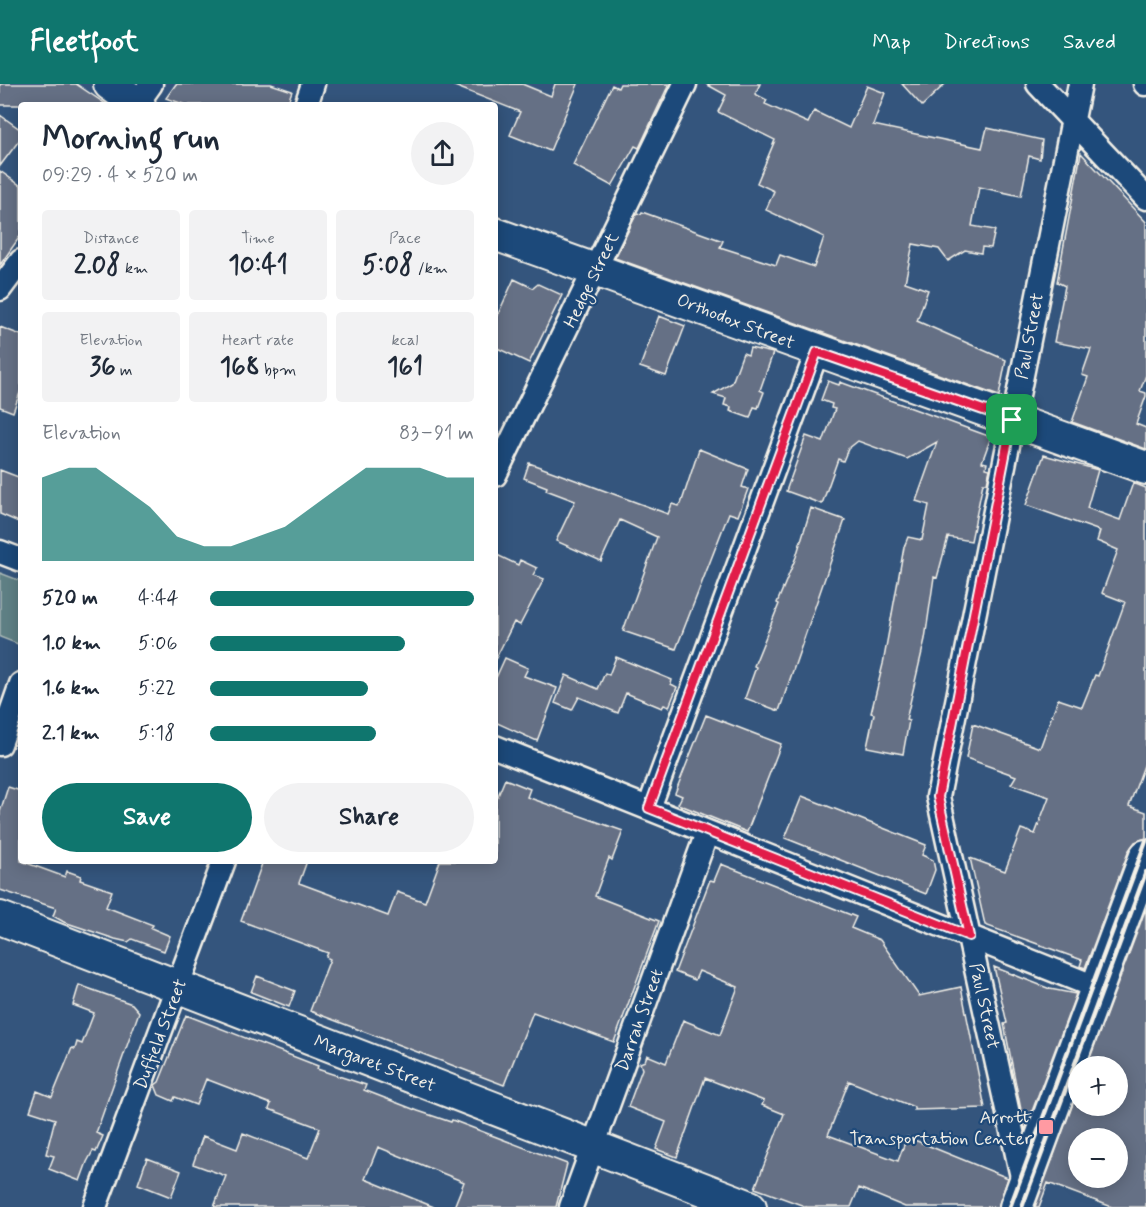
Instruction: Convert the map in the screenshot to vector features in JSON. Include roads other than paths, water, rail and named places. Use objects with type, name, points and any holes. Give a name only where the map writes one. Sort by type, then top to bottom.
[{"type":"street","points":[[110,84],[141,99]]},
{"type":"street","points":[[307,102],[313,84]]},
{"type":"street","name":"Hedge Street","points":[[498,469],[685,84]]},
{"type":"street","points":[[1038,84],[1146,198]]},
{"type":"street","name":"Paul Street","points":[[1020,1197],[969,936],[938,797],[1071,119],[1080,84]]},
{"type":"street","name":"Orthodox Street","points":[[498,235],[596,269],[817,352],[1146,468]]},
{"type":"street","points":[[6,287],[18,266]]},
{"type":"street","points":[[649,808],[817,352]]},
{"type":"street","points":[[0,552],[18,559]]},
{"type":"street","points":[[0,744],[18,693]]},
{"type":"street","points":[[498,748],[1098,988]]},
{"type":"street","name":"Darrah Street","points":[[571,1207],[707,833]]},
{"type":"street","name":"Duffield Street","points":[[95,1207],[224,864]]},
{"type":"street","points":[[1020,1197],[1144,870]]},
{"type":"street","name":"Margaret Street","points":[[0,918],[750,1207]]},
{"type":"railway","points":[[1010,1207],[1146,841]]},
{"type":"railway","points":[[1022,1207],[1146,872]]},
{"type":"place","name":"Arrott Transportation Center","points":[[1046,1127]]}]
